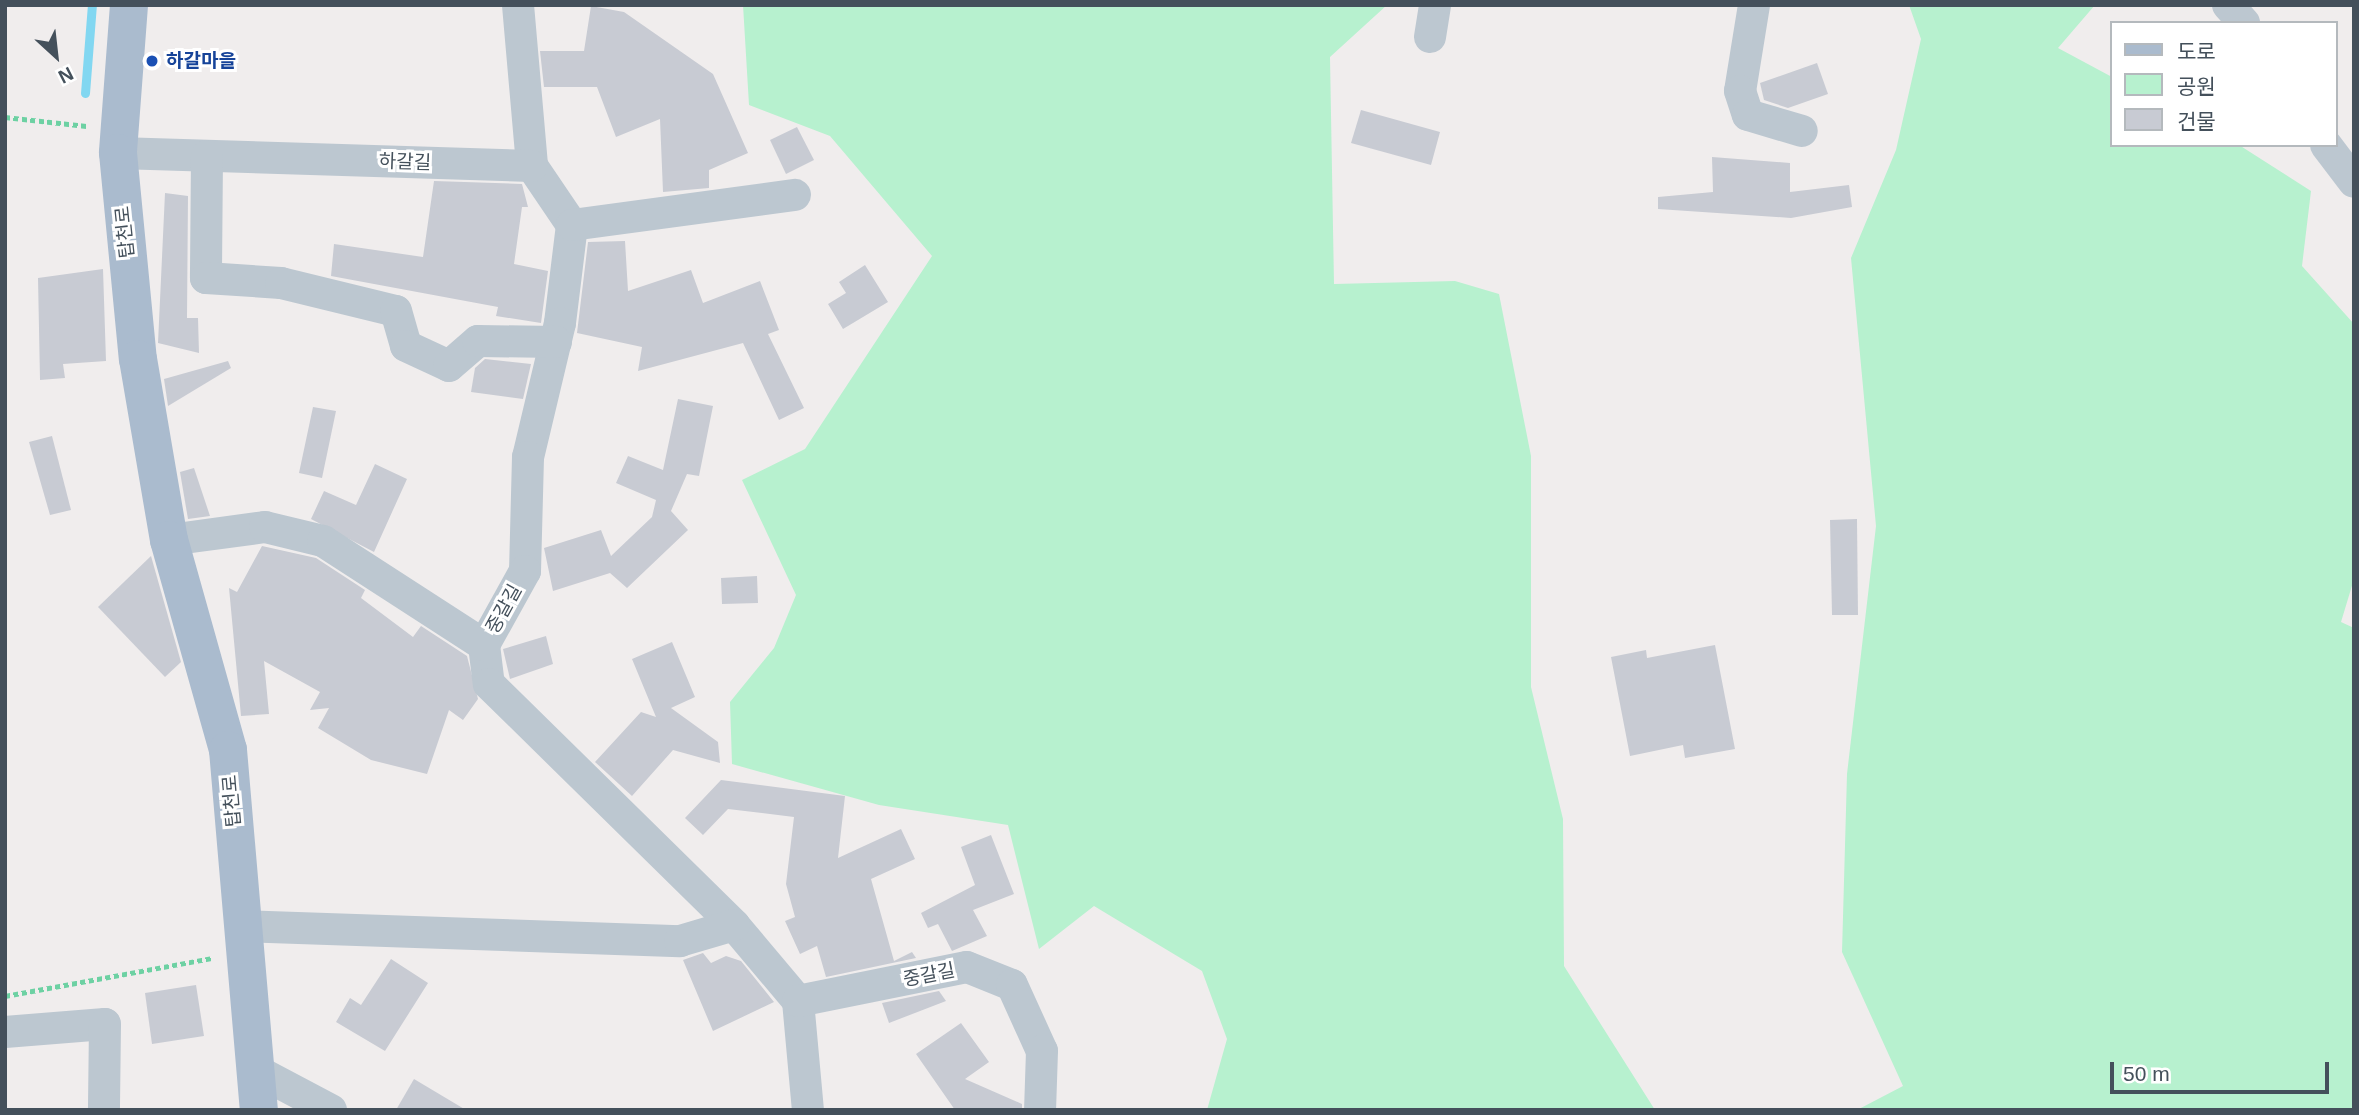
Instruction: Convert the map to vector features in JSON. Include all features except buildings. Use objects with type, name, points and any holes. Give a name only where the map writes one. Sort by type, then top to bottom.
[{"type":"main road","name":"탑천로","points":[[129,5],[119,142],[138,359],[169,540],[228,750],[259,1110]]},
{"type":"street","points":[[518,5],[532,166],[572,226],[795,195]]},
{"type":"street","points":[[1430,37],[1435,5]]},
{"type":"street","points":[[1754,5],[1740,91],[1748,115],[1802,131]]},
{"type":"street","points":[[2228,5],[2242,21]]},
{"type":"street","name":"하갈길","points":[[119,142],[207,156],[532,166]]},
{"type":"street","points":[[2327,147],[2354,183]]},
{"type":"street","points":[[207,156],[206,278],[281,283],[396,311],[406,346],[449,366],[478,341],[556,342]]},
{"type":"street","name":"중갈길","points":[[572,226],[556,342],[528,457],[525,571],[484,645],[489,684],[734,925],[798,1001],[967,967],[1012,985],[1042,1051],[1040,1110]]},
{"type":"street","points":[[169,540],[265,527],[323,541],[484,645]]},
{"type":"street","points":[[243,939],[680,941],[734,925]]},
{"type":"street","points":[[798,1001],[808,1110]]},
{"type":"street","points":[[5,1032],[105,1024],[104,1110]]},
{"type":"street","points":[[255,1070],[331,1110]]},
{"type":"path","points":[[5,117],[119,142]]},
{"type":"path","points":[[5,996],[243,939]]},
{"type":"green space","points":[[743,5],[1387,5],[1330,57],[1334,284],[1455,281],[1499,294],[1531,456],[1531,687],[1563,819],[1564,966],[1655,1110],[1207,1110],[1227,1039],[1202,971],[1094,906],[1039,949],[1008,825],[879,805],[732,764],[730,702],[774,648],[796,595],[742,480],[805,449],[932,256],[830,136],[749,105]]},
{"type":"green space","points":[[1909,5],[2095,5],[2058,48],[2110,76],[2110,147],[2242,147],[2311,191],[2302,266],[2354,324],[2354,579],[2341,622],[2354,628],[2354,1110],[1857,1110],[1903,1086],[1842,952],[1847,774],[1876,526],[1851,258],[1896,150],[1921,39]]},
{"type":"waterway","points":[[85,93],[92,5]]},
{"type":"place","name":"하갈마을","points":[[152,61]]}]
